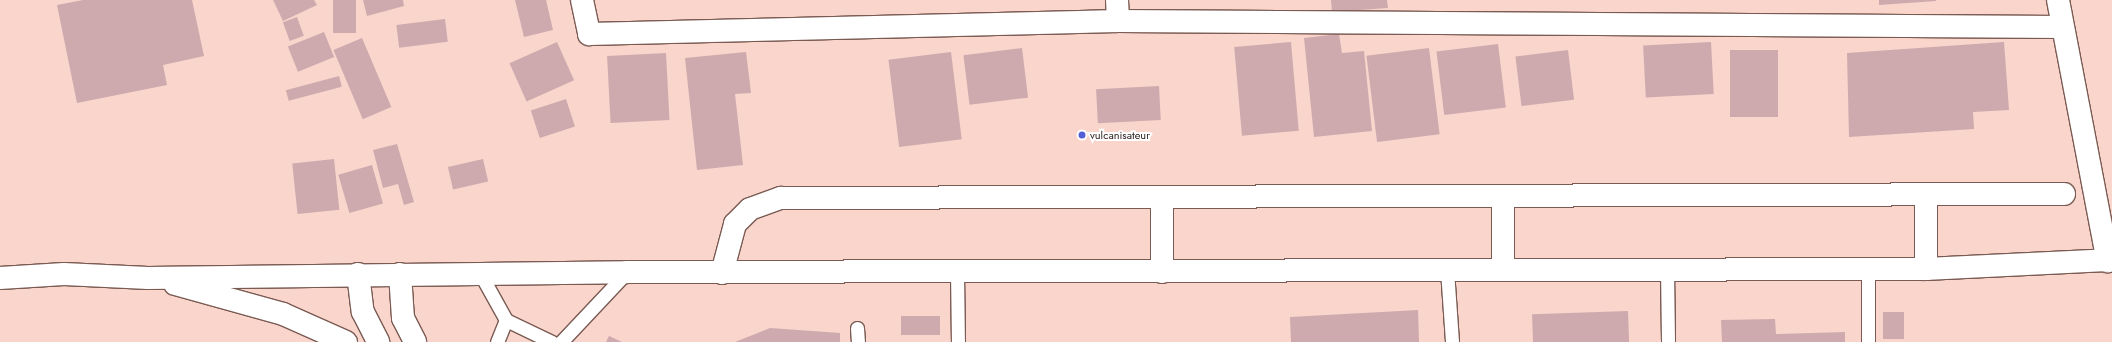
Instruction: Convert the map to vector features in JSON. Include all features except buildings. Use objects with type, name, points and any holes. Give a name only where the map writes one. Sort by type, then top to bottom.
[{"type":"main road","points":[[582,0],[589,34],[1117,10],[2062,28]]},
{"type":"main road","points":[[0,278],[64,274],[148,278],[358,274],[481,275],[627,272],[1162,272],[1926,269],[2110,261],[2062,28],[2058,0]]},
{"type":"main road","points":[[722,273],[735,224],[750,209],[781,198],[1162,199],[2064,194]]},
{"type":"main road","points":[[1926,195],[1926,269]]},
{"type":"main road","points":[[1503,197],[1503,270]]},
{"type":"main road","points":[[1162,199],[1162,272]]},
{"type":"main road","points":[[358,274],[363,312],[378,342]]},
{"type":"main road","points":[[400,274],[403,318],[415,342]]},
{"type":"main road","points":[[148,278],[283,314],[346,342]]},
{"type":"lane","points":[[1667,269],[1668,342]]},
{"type":"lane","points":[[1868,269],[1868,342]]},
{"type":"lane","points":[[1447,270],[1452,342]]},
{"type":"lane","points":[[561,342],[627,272]]},
{"type":"lane","points":[[956,272],[958,342]]},
{"type":"lane","points":[[481,275],[506,320],[552,342]]},
{"type":"lane","points":[[497,342],[506,320]]},
{"type":"lane","points":[[858,328],[858,342]]},
{"type":"place","name":"vulcanisateur","points":[[1082,135]]}]
